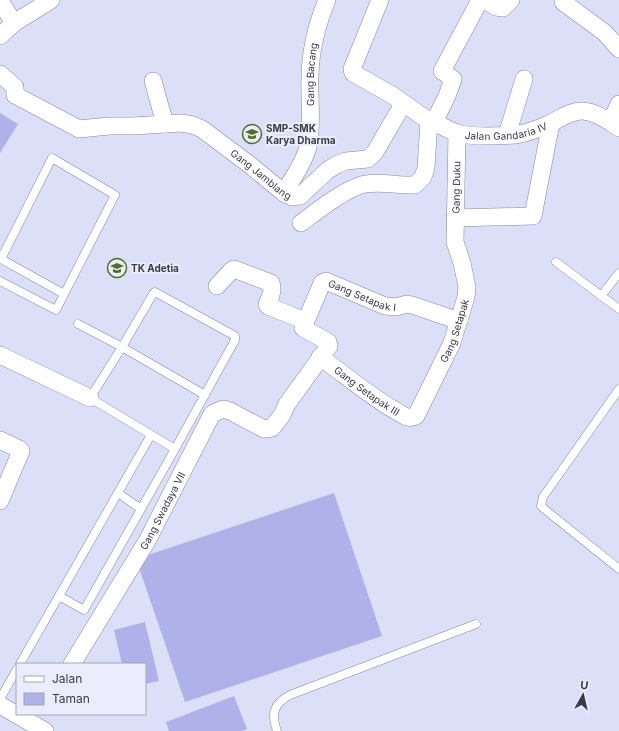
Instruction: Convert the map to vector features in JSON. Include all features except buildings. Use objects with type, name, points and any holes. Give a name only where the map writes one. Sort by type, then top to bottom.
[{"type":"street","points":[[0,36],[14,23],[51,0]]},
{"type":"street","name":"Gang Bacang","points":[[284,193],[292,180],[308,146],[310,75],[320,16],[327,0]]},
{"type":"street","name":"Jalan Gandaria IV","points":[[380,0],[352,69],[353,73],[392,95],[403,104],[432,121],[457,133],[487,136],[507,135],[532,131],[574,112],[582,111],[598,115],[615,125],[619,104]]},
{"type":"street","points":[[301,223],[328,204],[357,187],[374,183],[415,185],[423,177],[426,168],[432,121],[447,96],[453,78],[442,71],[480,0]]},
{"type":"street","points":[[485,0],[496,7],[503,8],[511,0]]},
{"type":"street","points":[[0,1],[14,23]]},
{"type":"street","points":[[563,2],[605,33],[619,49]]},
{"type":"street","name":"Gang Jamblang","points":[[0,74],[15,87],[14,95],[79,129],[109,126],[181,123],[193,125],[202,129],[284,193],[292,197],[300,196],[328,170],[336,165],[346,161],[368,159],[375,152],[403,104]]},
{"type":"street","points":[[507,135],[524,79]]},
{"type":"street","points":[[153,81],[165,124]]},
{"type":"street","points":[[455,218],[533,216],[551,123]]},
{"type":"street","name":"Gang Duku","points":[[455,242],[457,133]]},
{"type":"street","name":"Gang Setapak","points":[[416,416],[452,343],[466,298],[466,287],[462,263],[455,242]]},
{"type":"street","points":[[218,286],[230,271],[234,269],[271,283],[271,294],[267,304],[268,306],[305,321],[303,329],[329,344],[320,358]]},
{"type":"street","name":"Gang Setapak I","points":[[305,321],[317,292],[322,283],[326,281],[385,306],[396,307],[407,304],[412,305],[459,321]]},
{"type":"street","points":[[0,355],[90,398]]},
{"type":"street","name":"Gang Setapak III","points":[[320,358],[387,406],[408,417],[413,418],[416,416]]},
{"type":"street","name":"Gang Swadaya VII","points":[[73,663],[147,541],[212,414],[223,409],[230,410],[264,429],[270,429],[282,415],[287,404],[320,358]]},
{"type":"street","points":[[0,440],[21,451],[0,500]]},
{"type":"street","points":[[0,705],[16,712]]},
{"type":"street","points":[[23,715],[41,723]]},
{"type":"lane","points":[[0,281],[56,310],[115,195],[52,158],[0,259],[64,294]]},
{"type":"lane","points":[[556,262],[619,309]]},
{"type":"lane","points":[[601,296],[619,273]]},
{"type":"lane","points":[[59,596],[84,610],[175,449],[235,340],[235,336],[155,292],[90,398],[175,449]]},
{"type":"lane","points":[[78,324],[122,347],[205,395]]},
{"type":"lane","points":[[619,390],[543,497],[541,506],[619,569]]},
{"type":"lane","points":[[21,663],[151,435]]},
{"type":"lane","points":[[118,493],[141,509]]},
{"type":"lane","points":[[277,731],[274,722],[274,713],[276,705],[281,699],[476,624]]},
{"type":"lane","points":[[0,699],[16,671]]},
{"type":"green space","points":[[0,113],[18,124],[0,153]]},
{"type":"green space","points":[[334,493],[382,636],[185,702],[136,559]]},
{"type":"green space","points":[[145,622],[159,681],[146,684],[146,663],[122,663],[114,630]]},
{"type":"green space","points":[[234,696],[247,729],[242,731],[169,731],[166,722]]},
{"type":"place","name":"SMP-SMK Karya Dharma","points":[[252,134]]},
{"type":"place","name":"TK Adetia","points":[[117,268]]}]
